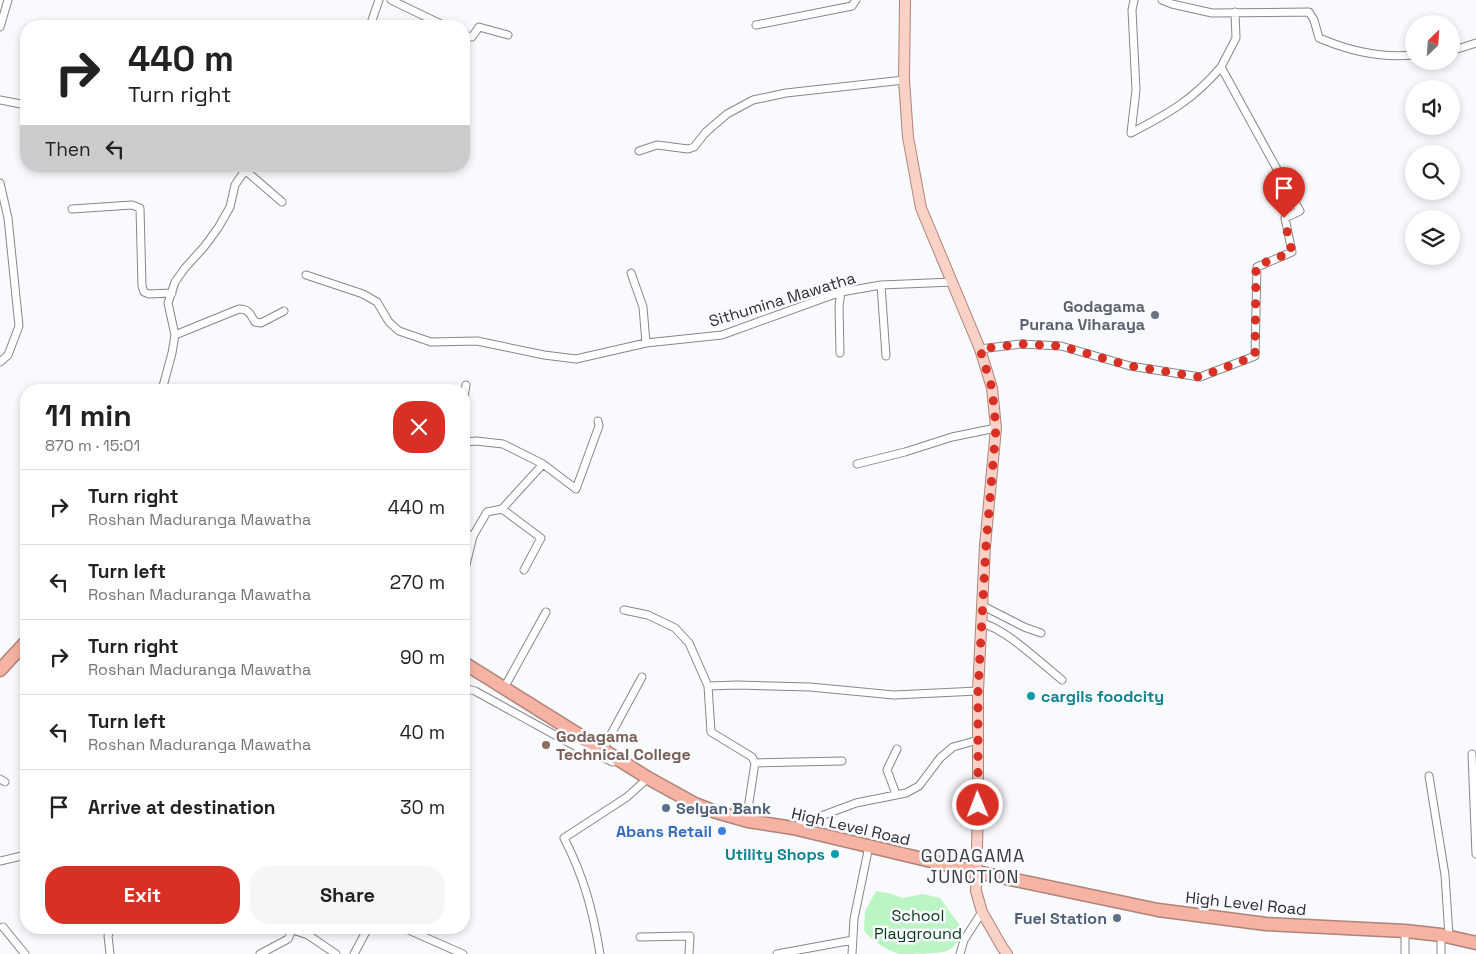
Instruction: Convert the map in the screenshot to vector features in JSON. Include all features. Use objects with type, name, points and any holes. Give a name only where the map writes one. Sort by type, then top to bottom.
[{"type":"highway","points":[[0,669],[20,648]]},
{"type":"highway","name":"High Level Road","points":[[470,667],[643,775],[695,804],[748,821],[792,828],[977,872],[1158,910],[1266,924],[1405,931],[1476,942]]},
{"type":"main road","points":[[905,0],[904,80],[908,137],[921,208],[980,349],[992,388],[996,428],[986,546],[978,692],[976,891],[982,912],[1007,954]]},
{"type":"street","points":[[0,27],[8,0]]},
{"type":"street","points":[[372,20],[379,0]]},
{"type":"street","points":[[391,0],[433,20]]},
{"type":"street","points":[[756,25],[852,6],[856,0]]},
{"type":"street","points":[[1134,0],[1132,10],[1136,90],[1131,133],[1166,115],[1190,99],[1221,67],[1236,38],[1235,12]]},
{"type":"street","points":[[1162,0],[1212,13],[1308,12],[1314,20],[1319,38],[1364,53],[1393,57],[1405,56]]},
{"type":"street","points":[[470,36],[472,37],[479,27],[508,36]]},
{"type":"street","points":[[1460,48],[1476,43]]},
{"type":"street","points":[[980,349],[1021,344],[1061,346],[1130,366],[1200,377],[1255,356],[1256,266],[1292,252],[1284,218],[1300,211],[1221,67]]},
{"type":"street","points":[[639,151],[657,145],[688,149],[694,147],[706,132],[727,114],[754,100],[786,93],[904,80]]},
{"type":"street","points":[[0,100],[20,104]]},
{"type":"street","points":[[164,384],[175,335],[168,303],[175,282],[204,248],[218,228],[230,207],[235,185],[244,172]]},
{"type":"street","points":[[251,172],[282,202]]},
{"type":"street","points":[[0,184],[8,218],[19,326],[8,355],[0,362]]},
{"type":"street","points":[[72,209],[132,206],[140,208],[142,286],[144,292],[149,294],[172,293]]},
{"type":"street","points":[[631,273],[643,307],[646,342]]},
{"type":"street","name":"Sithumina Mawatha","points":[[306,275],[363,294],[377,302],[389,322],[399,331],[431,342],[477,341],[544,355],[576,359],[646,342],[722,336],[841,292],[881,285],[953,282]]},
{"type":"street","points":[[881,285],[886,356]]},
{"type":"street","points":[[840,353],[839,306],[841,292]]},
{"type":"street","points":[[175,335],[239,309],[245,309],[255,322],[261,323],[284,311]]},
{"type":"street","points":[[470,442],[503,444],[543,464],[576,489],[599,426],[598,421]]},
{"type":"street","points":[[857,464],[905,452],[952,437],[996,428]]},
{"type":"street","points":[[470,549],[473,536],[487,512],[502,509],[543,464]]},
{"type":"street","points":[[502,509],[541,538],[524,570]]},
{"type":"street","points":[[983,606],[1024,627],[1041,633]]},
{"type":"street","points":[[624,610],[648,615],[675,628],[689,643],[708,686],[711,732],[752,757],[755,763],[748,821]]},
{"type":"street","points":[[504,688],[546,612]]},
{"type":"street","points":[[981,623],[990,625],[1062,680]]},
{"type":"street","points":[[603,749],[642,677]]},
{"type":"street","points":[[708,686],[810,687],[894,695],[978,692]]},
{"type":"street","points":[[470,690],[575,746],[643,775],[627,797],[564,838],[577,863],[593,911],[600,954]]},
{"type":"street","points":[[792,828],[813,818],[856,803],[906,793],[919,786],[940,758],[953,747],[978,740]]},
{"type":"street","points":[[896,794],[886,770],[897,749]]},
{"type":"street","points":[[1472,754],[1476,854]]},
{"type":"street","points":[[755,763],[842,761]]},
{"type":"street","points":[[1429,776],[1445,875],[1445,936],[1441,954]]},
{"type":"street","points":[[0,779],[5,782],[0,783]]},
{"type":"street","points":[[852,954],[854,919],[869,846]]},
{"type":"street","points":[[0,861],[20,856]]},
{"type":"street","points":[[960,954],[964,940],[982,912]]},
{"type":"street","points":[[3,927],[25,954]]},
{"type":"street","points":[[1404,954],[1405,931]]},
{"type":"street","points":[[109,934],[110,954]]},
{"type":"street","points":[[260,954],[288,939],[290,934]]},
{"type":"street","points":[[306,934],[336,954]]},
{"type":"street","points":[[354,954],[365,934]]},
{"type":"street","points":[[418,934],[463,954]]},
{"type":"street","points":[[640,937],[690,936],[689,954]]},
{"type":"street","points":[[777,954],[853,940]]},
{"type":"green space","name":"School Playground","points":[[876,891],[902,898],[923,894],[940,898],[963,930],[959,939],[950,950],[937,953],[900,954],[885,948],[864,931],[865,911]]},
{"type":"place","name":"Godagama Purana Viharaya","points":[[1155,315]]},
{"type":"place","name":"cargils foodcity","points":[[1031,696]]},
{"type":"place","name":"Godagama Technical College","points":[[546,745]]},
{"type":"place","name":"Selyan Bank","points":[[666,808]]},
{"type":"place","name":"Abans Retail","points":[[722,831]]},
{"type":"place","name":"Utility Shops","points":[[835,854]]},
{"type":"place","name":"Fuel Station","points":[[1117,918]]},
{"type":"district","name":"GODAGAMA JUNCTION","points":[[973,866]]},
{"type":"route","points":[[978,805],[978,692],[981,623],[996,428],[992,388],[980,349],[1021,344],[1061,346],[1130,366],[1200,377],[1255,356],[1256,266],[1292,252],[1284,218]]}]
